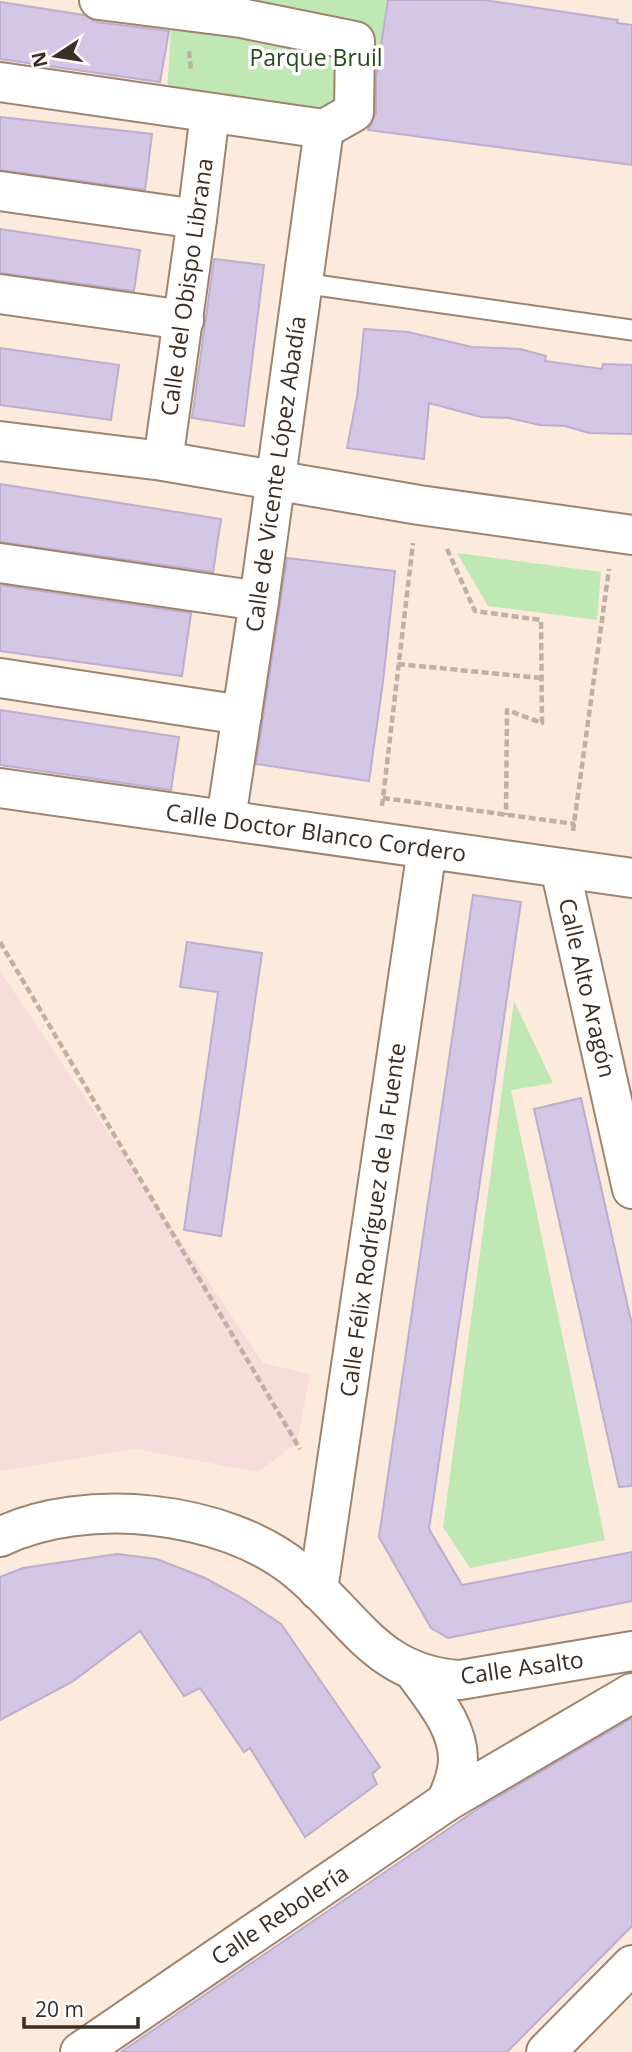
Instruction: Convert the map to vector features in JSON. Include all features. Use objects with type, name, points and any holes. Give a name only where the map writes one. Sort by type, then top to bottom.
[{"type":"street","points":[[0,82],[324,129],[354,112],[355,41],[241,18],[99,0]]},
{"type":"street","name":"Calle del Obispo Librana","points":[[163,461],[197,219],[201,111]]},
{"type":"street","name":"Calle de Vicente López Abadía","points":[[226,819],[324,129]]},
{"type":"street","points":[[0,191],[197,219]]},
{"type":"street","points":[[0,294],[184,320]]},
{"type":"street","points":[[0,440],[163,461],[419,505],[623,534]]},
{"type":"street","points":[[0,563],[259,601]]},
{"type":"street","points":[[0,678],[242,715]]},
{"type":"street","name":"Calle Doctor Blanco Cordero","points":[[0,788],[632,878]]},
{"type":"street","name":"Calle Félix Rodríguez de la Fuente","points":[[318,1590],[426,849]]},
{"type":"street","name":"Calle Alto Aragón","points":[[560,868],[632,1189]]},
{"type":"street","name":"Calle Asalto","points":[[0,1537],[45,1522],[93,1514],[129,1513],[174,1518],[219,1530],[281,1557],[374,1647],[413,1670],[435,1678],[460,1680],[632,1651]]},
{"type":"street","points":[[413,1670],[443,1712],[453,1735],[458,1759],[454,1782],[446,1802]]},
{"type":"street","name":"Calle Rebolería","points":[[80,2052],[446,1802],[632,1693]]},
{"type":"street","points":[[546,2052],[632,1965]]},
{"type":"lane","points":[[302,283],[632,330]]},
{"type":"path","points":[[178,9],[188,40],[192,76],[201,111]]},
{"type":"path","points":[[377,841],[419,505]]},
{"type":"path","points":[[560,868],[575,824],[623,534]]},
{"type":"path","points":[[447,548],[475,611],[541,620],[542,723],[507,710],[506,815]]},
{"type":"path","points":[[398,664],[541,678]]},
{"type":"path","points":[[383,798],[575,824]]},
{"type":"path","points":[[0,942],[332,1504]]},
{"type":"shaded area","points":[[0,971],[263,1363],[310,1374],[297,1443],[258,1472],[135,1449],[0,1471]]},
{"type":"green space","name":"Parque Bruil","points":[[173,0],[388,0],[368,124],[167,94]]},
{"type":"green space","points":[[457,553],[601,572],[597,620],[488,606]]},
{"type":"green space","points":[[514,1001],[553,1083],[511,1090],[605,1540],[470,1568],[443,1527]]},
{"type":"building","points":[[388,0],[484,0],[618,20],[617,23],[632,25],[632,165],[368,130],[376,113],[376,78]]},
{"type":"building","points":[[0,2],[84,15],[96,22],[169,31],[160,82],[0,59]]},
{"type":"building","points":[[0,117],[152,134],[145,190],[0,170]]},
{"type":"building","points":[[0,229],[140,250],[134,291],[0,273]]},
{"type":"building","points":[[214,259],[264,265],[244,426],[192,418]]},
{"type":"building","points":[[364,329],[408,332],[472,347],[520,349],[546,356],[545,361],[602,369],[603,364],[632,365],[632,434],[589,433],[565,426],[481,417],[429,403],[424,459],[347,448],[357,397]]},
{"type":"building","points":[[0,348],[119,365],[111,420],[0,405]]},
{"type":"building","points":[[0,484],[221,519],[213,572],[0,542]]},
{"type":"building","points":[[287,558],[395,571],[369,781],[256,764]]},
{"type":"building","points":[[0,585],[191,613],[182,676],[0,651]]},
{"type":"building","points":[[0,710],[179,737],[171,790],[0,765]]},
{"type":"building","points":[[473,895],[521,902],[429,1529],[462,1585],[632,1552],[632,1601],[448,1638],[431,1628],[379,1537]]},
{"type":"building","points":[[187,942],[262,953],[221,1236],[184,1230],[218,992],[180,987]]},
{"type":"building","points":[[581,1098],[632,1325],[632,1486],[619,1487],[534,1109]]},
{"type":"building","points":[[117,1554],[157,1559],[205,1578],[281,1624],[380,1767],[372,1774],[377,1784],[305,1837],[250,1748],[244,1752],[200,1688],[184,1696],[140,1631],[72,1682],[0,1720],[0,1577],[23,1568]]},
{"type":"building","points":[[632,1718],[632,1926],[507,2052],[121,2052],[479,1808]]}]
